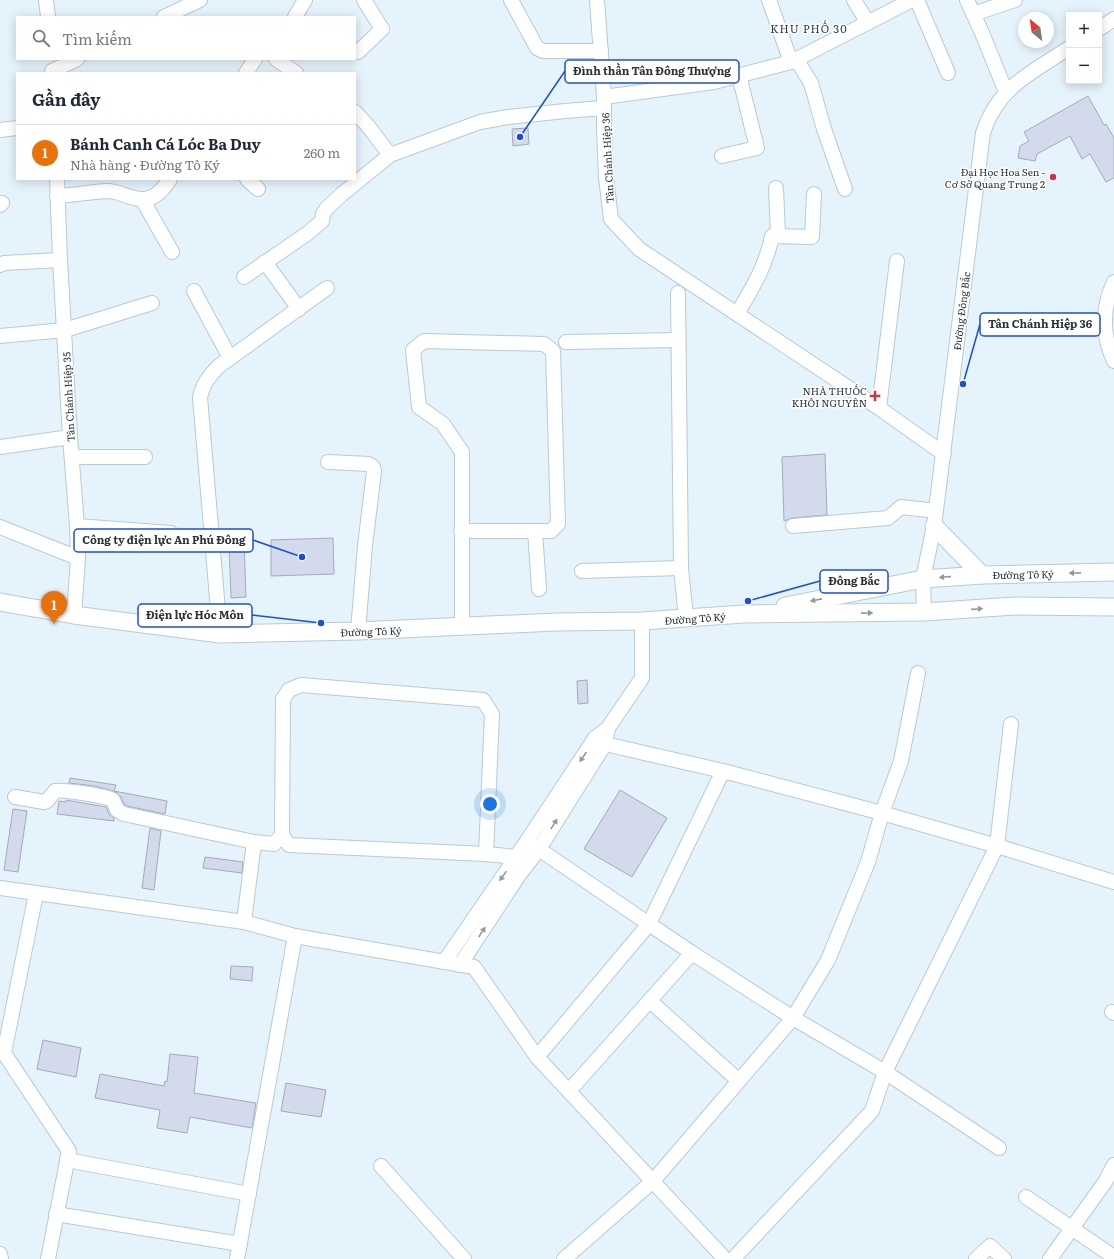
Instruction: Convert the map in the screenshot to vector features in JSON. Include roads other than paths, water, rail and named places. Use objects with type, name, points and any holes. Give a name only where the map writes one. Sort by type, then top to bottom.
[{"type":"main road","points":[[935,518],[982,575]]},
{"type":"main road","name":"Đường Tô Ký","points":[[744,614],[922,579],[982,575],[1114,572]]},
{"type":"main road","name":"Đường Tô Ký","points":[[0,602],[74,615],[220,634],[358,631],[556,622],[642,621],[744,614],[924,612],[1015,606],[1114,607]]},
{"type":"street","points":[[46,0],[48,16]]},
{"type":"street","points":[[166,16],[200,0]]},
{"type":"street","points":[[296,16],[305,0]]},
{"type":"street","points":[[358,52],[382,29],[364,0]]},
{"type":"street","points":[[511,0],[537,48],[542,51],[601,51]]},
{"type":"street","name":"Tân Chánh Hiệp 36","points":[[597,0],[604,102],[606,178],[611,219],[639,249],[880,408],[944,454]]},
{"type":"street","points":[[769,0],[794,60],[811,84],[824,129],[845,189]]},
{"type":"street","points":[[854,0],[868,23]]},
{"type":"street","points":[[244,277],[308,233],[322,221],[323,214],[327,208],[390,155],[480,122],[508,116],[565,111],[604,102],[714,82],[794,60],[912,0]]},
{"type":"street","points":[[917,0],[948,73]]},
{"type":"street","points":[[967,0],[1006,92]]},
{"type":"street","points":[[974,14],[1015,0]]},
{"type":"street","points":[[1102,27],[1114,19]]},
{"type":"street","name":"Đường Đông Bắc","points":[[924,612],[922,579],[935,518],[944,454],[982,141],[990,115],[1006,92],[1021,80],[1066,50]]},
{"type":"street","points":[[52,68],[75,60]]},
{"type":"street","points":[[247,72],[254,60]]},
{"type":"street","points":[[277,60],[295,72]]},
{"type":"street","points":[[722,156],[757,148],[739,75]]},
{"type":"street","points":[[356,113],[390,155]]},
{"type":"street","points":[[0,130],[16,128]]},
{"type":"street","name":"Tân Chánh Hiệp 35","points":[[57,180],[70,437],[78,526],[78,558],[74,615]]},
{"type":"street","points":[[57,196],[108,191],[121,193],[134,198],[150,198],[165,188],[169,180]]},
{"type":"street","points":[[248,180],[258,189]]},
{"type":"street","points":[[776,188],[778,236]]},
{"type":"street","points":[[737,314],[753,288],[768,256],[772,236],[812,237],[814,194]]},
{"type":"street","points":[[142,199],[172,252]]},
{"type":"street","points":[[0,266],[4,263],[60,260]]},
{"type":"street","points":[[880,408],[897,261]]},
{"type":"street","points":[[265,262],[299,309]]},
{"type":"street","points":[[1114,282],[1108,298],[1105,314],[1106,338],[1114,361]]},
{"type":"street","points":[[220,634],[200,397],[205,381],[211,374],[230,358],[327,288]]},
{"type":"street","points":[[194,291],[230,358]]},
{"type":"street","points":[[678,293],[681,568],[686,618]]},
{"type":"street","points":[[0,336],[65,330],[152,303]]},
{"type":"street","points":[[566,342],[678,340]]},
{"type":"street","points":[[461,531],[551,531],[558,524],[553,351],[544,344],[424,341],[413,350],[420,407],[442,424],[462,452],[461,531],[462,627]]},
{"type":"street","points":[[0,447],[70,437]]},
{"type":"street","points":[[72,457],[145,456]]},
{"type":"street","points":[[328,462],[369,464],[373,467],[374,471],[365,546],[358,631]]},
{"type":"street","points":[[793,526],[888,518],[901,507],[935,518]]},
{"type":"street","points":[[78,526],[171,533]]},
{"type":"street","points":[[0,527],[78,558]]},
{"type":"street","points":[[535,531],[539,589]]},
{"type":"street","points":[[582,571],[681,568]]},
{"type":"street","points":[[460,965],[519,875],[533,845],[642,678],[642,621]]},
{"type":"street","points":[[564,1259],[653,1182],[793,1018],[828,960],[868,862],[882,813],[901,761],[918,673]]},
{"type":"street","points":[[486,854],[492,714],[483,700],[301,685],[289,690],[283,699],[282,835],[289,845],[486,854],[516,857]]},
{"type":"street","points":[[733,1259],[872,1111],[885,1072],[997,846],[1011,724]]},
{"type":"street","points":[[600,741],[723,771],[882,813],[1114,882]]},
{"type":"street","points":[[537,1057],[649,924],[723,771]]},
{"type":"street","points":[[15,797],[44,802],[47,801],[55,791],[63,790],[113,800],[117,810],[124,814],[254,842],[274,844],[282,835]]},
{"type":"street","points":[[244,922],[254,842]]},
{"type":"street","points":[[444,962],[516,857],[533,845]]},
{"type":"street","points":[[533,845],[692,953],[793,1018],[885,1072],[999,1148]]},
{"type":"street","points":[[0,888],[244,922],[295,936],[474,967],[537,1057],[725,1259]]},
{"type":"street","points":[[36,894],[4,1053],[68,1151],[48,1259]]},
{"type":"street","points":[[237,1259],[295,936]]},
{"type":"street","points":[[568,1091],[692,953]]},
{"type":"street","points":[[650,1001],[739,1081]]},
{"type":"street","points":[[67,1160],[249,1194]]},
{"type":"street","points":[[1050,1259],[1105,1182],[1114,1165]]},
{"type":"street","points":[[382,1166],[464,1259]]},
{"type":"street","points":[[1026,1197],[1072,1230],[1114,1257]]},
{"type":"street","points":[[56,1214],[240,1244]]},
{"type":"street","points":[[976,1259],[990,1246],[1004,1259]]},
{"type":"street","points":[[0,1254],[1,1259]]},
{"type":"place","name":"Đình thần Tân Đông Thượng","points":[[520,137]]},
{"type":"place","name":"Đại Học Hoa Sen - Cơ Sở Quang Trung 2","points":[[1053,177]]},
{"type":"place","name":"Tân Chánh Hiệp 36","points":[[963,384]]},
{"type":"place","name":"NHÀ THUỐC KHÔI NGUYÊN","points":[[875,396]]},
{"type":"place","name":"Công ty điện lực An Phú Đông","points":[[302,557]]},
{"type":"place","name":"Đông Bắc","points":[[748,601]]},
{"type":"place","name":"Điện lực Hóc Môn","points":[[321,623]]},
{"type":"place","name":"Bánh Canh Cá Lóc Ba Duy","points":[[54,624]]},
{"type":"district","name":"KHU PHỐ 30","points":[[809,28]]}]
